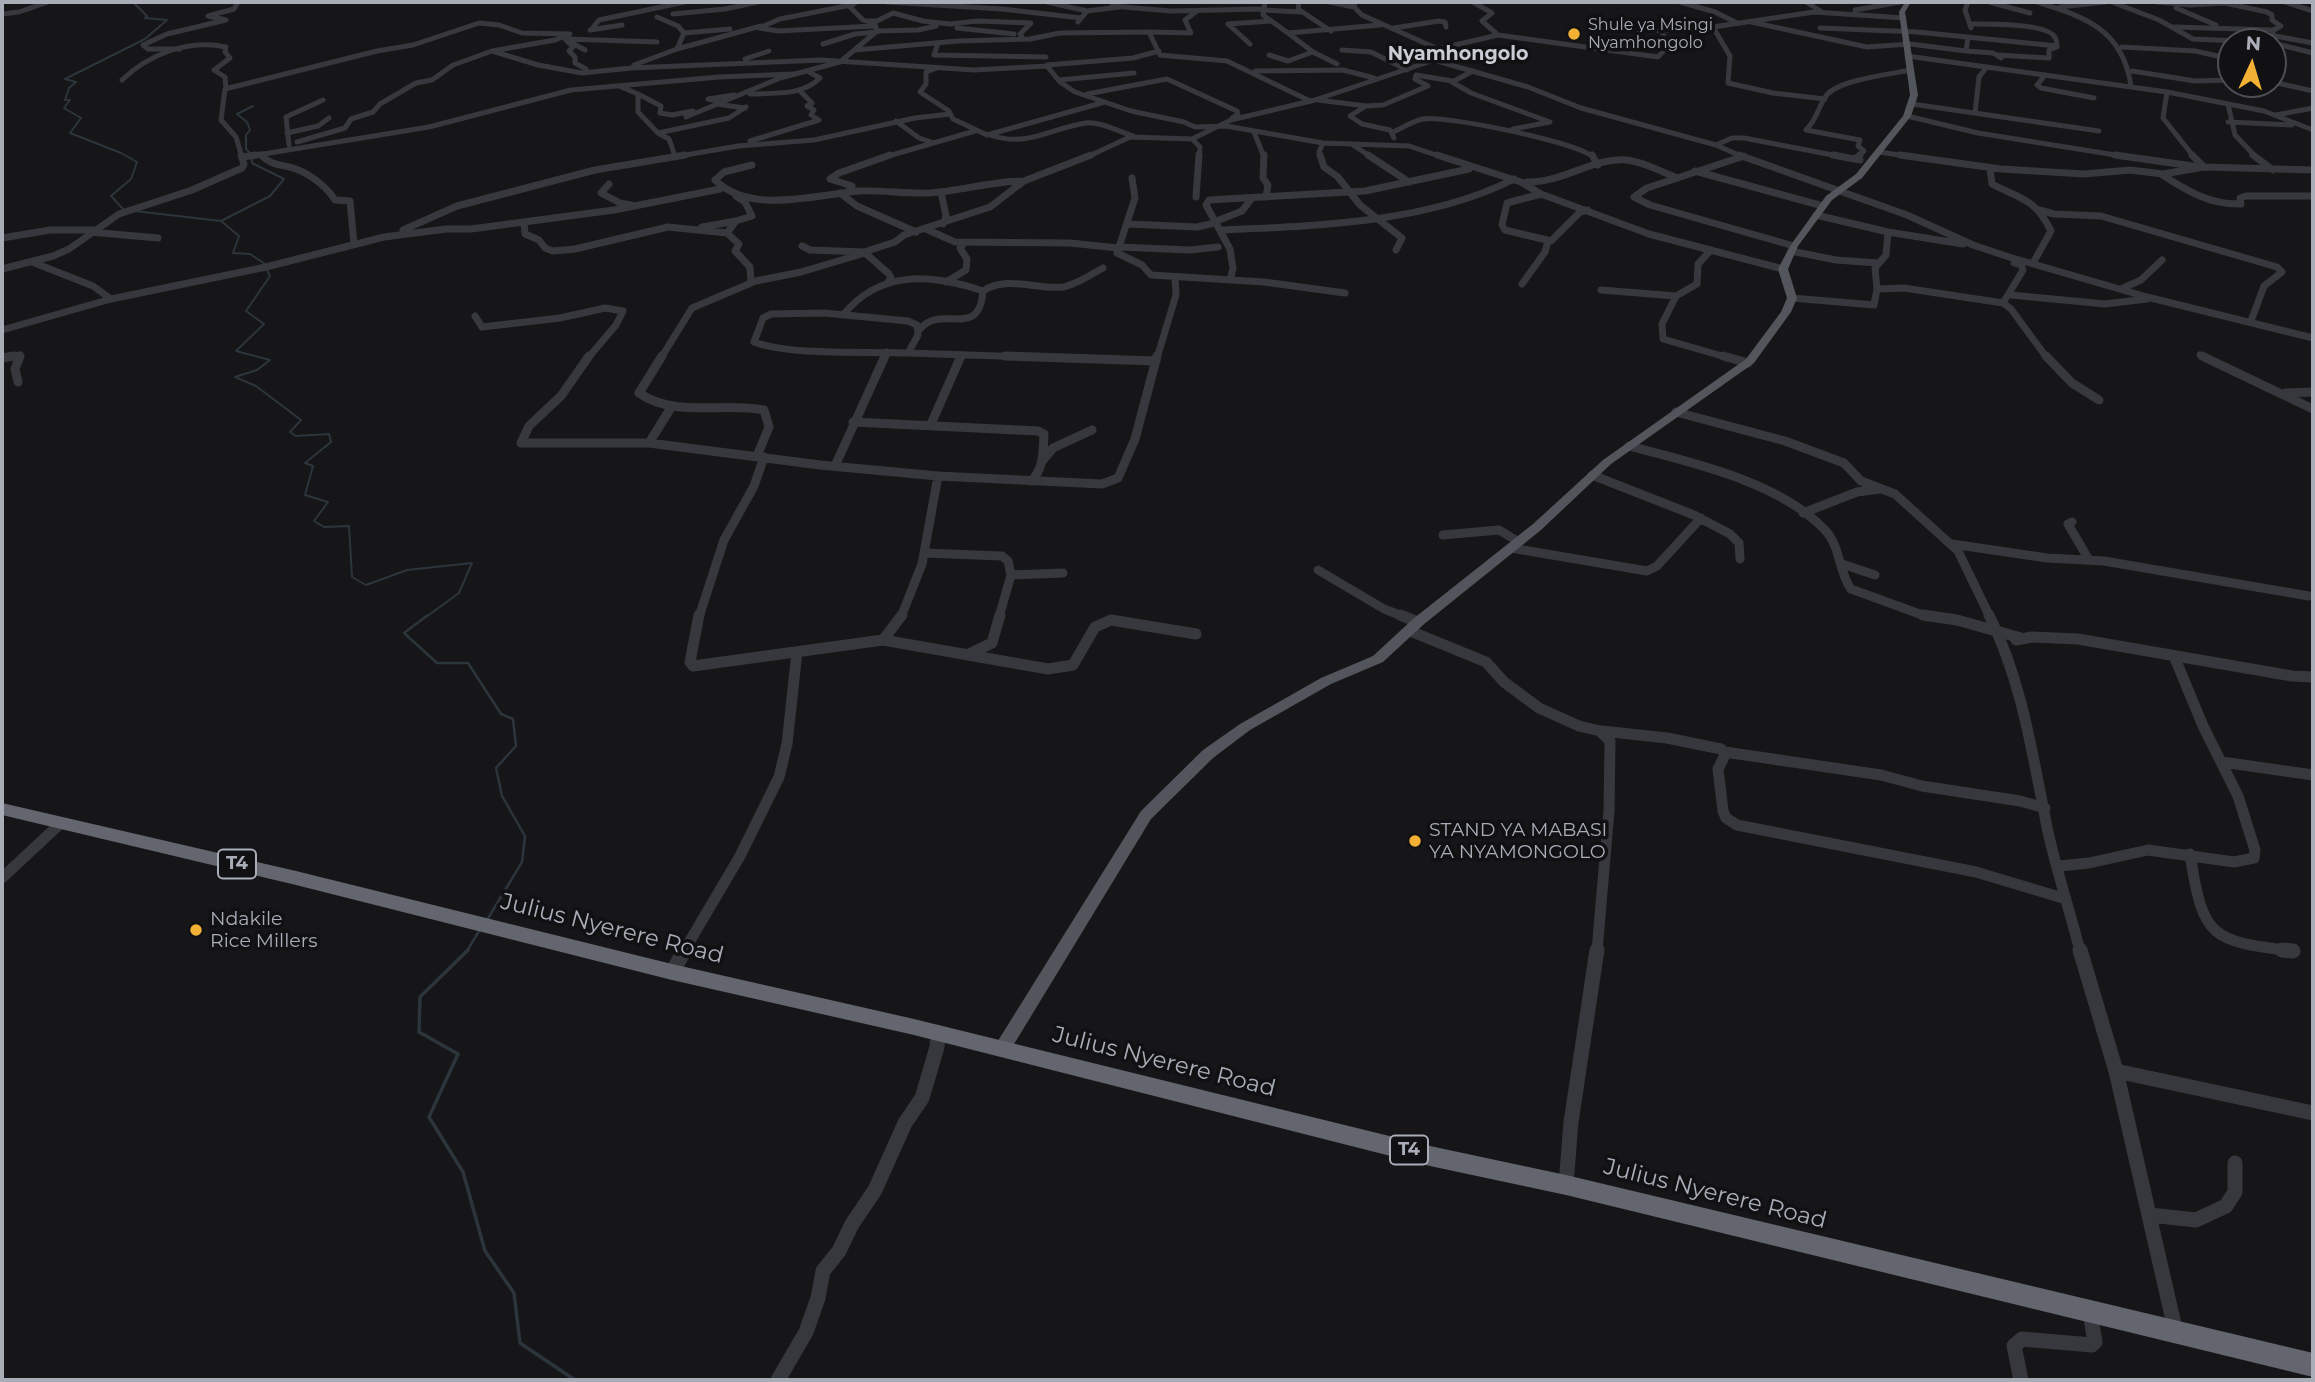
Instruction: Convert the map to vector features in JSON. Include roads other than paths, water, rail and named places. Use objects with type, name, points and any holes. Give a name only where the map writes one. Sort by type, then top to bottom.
[{"type":"highway","name":"Julius Nyerere Road","points":[[2,809],[672,972],[938,1033],[1430,1156],[1566,1185],[2313,1365]]},
{"type":"main road","points":[[1002,1049],[1146,815],[1208,754],[1245,727],[1347,670],[1372,662],[1515,545],[1592,475],[1676,412],[1748,363],[1787,312],[1791,298],[1783,269],[1793,248],[1820,211],[1859,176],[1910,110],[1911,70],[1903,7],[1908,2]]},
{"type":"street","points":[[2,14],[19,12],[48,2]]},
{"type":"street","points":[[180,49],[148,48],[143,45],[160,36],[226,20],[208,16],[234,9],[238,2]]},
{"type":"street","points":[[591,30],[599,20],[685,2]]},
{"type":"street","points":[[673,14],[725,9],[758,2]]},
{"type":"street","points":[[887,2],[1002,9],[1081,18]]},
{"type":"street","points":[[1047,2],[1064,3],[1087,11],[1118,4],[1163,10],[1205,9]]},
{"type":"street","points":[[1265,2],[1263,15],[1314,52],[1337,64]]},
{"type":"street","points":[[937,68],[926,72],[926,84],[920,92],[949,111],[953,119],[975,131],[1008,141],[1088,122],[1133,136],[1192,139],[1231,120],[1313,100],[1446,57],[1438,49],[1362,15],[1355,4],[1329,2]]},
{"type":"street","points":[[1473,2],[1492,13],[1482,21],[1498,35]]},
{"type":"street","points":[[1683,2],[1715,12],[1737,23]]},
{"type":"street","points":[[1806,2],[1820,12],[1904,18]]},
{"type":"street","points":[[1650,31],[1713,27],[1900,2]]},
{"type":"street","points":[[1966,51],[1970,38],[1970,24],[1965,10],[1968,2]]},
{"type":"street","points":[[1989,2],[2030,13]]},
{"type":"street","points":[[2037,2],[2092,24],[2122,47],[2132,71],[2131,86]]},
{"type":"street","points":[[2057,8],[2106,2]]},
{"type":"street","points":[[2112,2],[2159,20],[2195,40],[2217,41]]},
{"type":"street","points":[[2157,2],[2224,27]]},
{"type":"street","points":[[2167,4],[2227,2],[2271,14],[2271,20],[2281,25],[2279,28]]},
{"type":"street","points":[[2286,2],[2313,10]]},
{"type":"street","points":[[1163,10],[1174,7],[1177,3]]},
{"type":"street","points":[[628,68],[677,49],[761,26],[779,18],[804,16],[854,4],[866,21],[877,30]]},
{"type":"street","points":[[1226,5],[1228,25],[1250,44]]},
{"type":"street","points":[[866,21],[877,21],[893,13],[923,21],[951,24],[962,29],[1034,38],[1074,32],[1191,33],[1186,18],[1192,12],[1226,5],[1277,10],[1299,7],[1331,31]]},
{"type":"street","points":[[2011,6],[2048,5]]},
{"type":"street","points":[[1074,32],[1087,11]]},
{"type":"street","points":[[657,17],[678,26],[684,33]]},
{"type":"street","points":[[761,26],[762,30],[778,31],[915,30],[978,20],[1031,23],[1021,37]]},
{"type":"street","points":[[1228,25],[1271,21]]},
{"type":"street","points":[[1391,28],[1439,21],[1445,22],[1446,27]]},
{"type":"street","points":[[227,85],[248,83],[377,51],[422,43],[486,22],[519,33],[569,38],[659,40]]},
{"type":"street","points":[[1750,22],[1865,47],[1970,38],[2057,46]]},
{"type":"street","points":[[1970,24],[2020,27],[2050,33],[2056,38],[2057,46]]},
{"type":"street","points":[[373,112],[380,104],[416,83],[432,80],[453,65],[492,51],[569,38],[591,30],[622,25]]},
{"type":"street","points":[[1152,25],[1151,33],[1160,55],[1216,58],[1313,100],[1380,106],[1428,86],[1415,79],[1416,75],[1452,81],[1471,93],[1550,122],[1507,130]]},
{"type":"street","points":[[1288,33],[1381,25]]},
{"type":"street","points":[[677,49],[684,33],[731,27],[715,37]]},
{"type":"street","points":[[1713,27],[1730,56],[1728,82],[1773,93],[1825,99]]},
{"type":"street","points":[[2171,27],[2231,28]]},
{"type":"street","points":[[1820,28],[1906,44],[2002,57],[2047,59],[2050,57],[2049,50],[2057,46]]},
{"type":"street","points":[[823,44],[877,30]]},
{"type":"street","points":[[243,157],[425,128],[571,90],[808,72],[840,62],[868,43],[877,30]]},
{"type":"street","points":[[913,38],[911,32],[915,30]]},
{"type":"street","points":[[1438,49],[1498,35],[1658,57],[1667,47],[1662,31]]},
{"type":"street","points":[[519,33],[526,41],[524,45]]},
{"type":"street","points":[[2287,35],[2313,36]]},
{"type":"street","points":[[855,50],[1021,37]]},
{"type":"street","points":[[2287,37],[2313,43]]},
{"type":"street","points":[[569,38],[589,49],[630,40]]},
{"type":"street","points":[[569,38],[573,47],[569,51],[575,57],[575,63],[585,71]]},
{"type":"street","points":[[1034,38],[1043,46],[1047,66],[1059,80],[1083,95],[1131,111],[1184,122],[1195,127],[1216,125],[1323,144],[1409,146]]},
{"type":"street","points":[[2287,40],[2313,53]]},
{"type":"street","points":[[938,43],[934,55],[1046,57]]},
{"type":"street","points":[[122,80],[144,61],[180,49],[208,44],[225,47],[230,58],[214,70],[224,76],[227,85]]},
{"type":"street","points":[[1906,44],[1986,68],[2167,92],[2276,115],[2313,129]]},
{"type":"street","points":[[2122,47],[2195,51],[2217,56]]},
{"type":"street","points":[[1342,50],[1371,52],[1407,70]]},
{"type":"street","points":[[492,51],[538,65],[576,72],[729,63],[840,62],[978,69],[1098,62],[1159,51]]},
{"type":"street","points":[[729,63],[769,51]]},
{"type":"street","points":[[1269,55],[1288,61],[1314,52]]},
{"type":"street","points":[[2002,57],[2009,71]]},
{"type":"street","points":[[1437,61],[1537,90],[1581,108],[1716,145],[1781,172],[1841,190],[1912,217],[1973,245],[2001,254],[2153,299],[2313,338]]},
{"type":"street","points":[[557,63],[580,68],[576,72]]},
{"type":"street","points":[[1975,113],[1979,77],[1986,68]]},
{"type":"street","points":[[1246,70],[1343,70],[1365,78],[1380,79]]},
{"type":"street","points":[[1855,159],[1864,151],[1858,146],[1860,141],[1806,130],[1816,119],[1825,99],[1837,86],[1911,70]]},
{"type":"street","points":[[1452,81],[1473,71]]},
{"type":"street","points":[[2132,71],[2195,81],[2217,80]]},
{"type":"street","points":[[733,95],[799,90],[818,82],[820,78],[808,72]]},
{"type":"street","points":[[1059,80],[1134,73]]},
{"type":"street","points":[[717,102],[745,95],[794,74]]},
{"type":"street","points":[[2045,75],[2038,85],[2041,88],[2094,98]]},
{"type":"street","points":[[753,85],[755,76]]},
{"type":"street","points":[[1083,95],[1167,79],[1237,111],[1260,113]]},
{"type":"street","points":[[670,92],[674,82]]},
{"type":"street","points":[[2,269],[69,249],[119,214],[192,190],[244,166],[236,137],[221,120],[224,110],[223,91],[227,85]]},
{"type":"street","points":[[2287,85],[2313,91]]},
{"type":"street","points":[[618,86],[654,100],[661,106],[660,113],[672,115]]},
{"type":"street","points":[[686,117],[733,95],[742,87],[761,86]]},
{"type":"street","points":[[726,148],[819,120],[811,115],[814,110],[807,106],[812,103],[799,90]]},
{"type":"street","points":[[2167,92],[2163,118],[2203,167]]},
{"type":"street","points":[[638,94],[638,112],[658,133],[669,139],[675,156]]},
{"type":"street","points":[[658,133],[696,124],[716,124],[737,117],[750,103],[749,97],[754,94]]},
{"type":"street","points":[[289,145],[286,117],[323,100]]},
{"type":"street","points":[[717,102],[746,108]]},
{"type":"street","points":[[990,135],[1039,121],[1050,115],[1105,102]]},
{"type":"street","points":[[2228,104],[2228,122],[2239,142],[2273,170]]},
{"type":"street","points":[[1366,106],[1350,116],[1362,124],[1393,132],[1424,119],[1507,130],[1565,144],[1591,154],[1598,165]]},
{"type":"street","points":[[2276,115],[2313,108]]},
{"type":"street","points":[[647,121],[698,110]]},
{"type":"street","points":[[1910,110],[1975,113],[2099,131]]},
{"type":"street","points":[[1910,110],[1978,133],[2052,146],[2203,167],[2313,170]]},
{"type":"street","points":[[1231,120],[1238,114],[1237,111]]},
{"type":"street","points":[[270,152],[345,128],[354,117],[373,112],[381,113]]},
{"type":"street","points":[[384,237],[463,204],[590,171],[726,148],[814,141],[896,121],[950,114]]},
{"type":"street","points":[[287,133],[318,126],[329,118]]},
{"type":"street","points":[[896,121],[905,125],[914,137],[932,142]]},
{"type":"street","points":[[2228,122],[2303,126]]},
{"type":"street","points":[[848,192],[852,186],[830,179],[839,173],[932,142],[975,131]]},
{"type":"street","points":[[1254,132],[1264,155],[1263,180],[1268,185],[1266,197]]},
{"type":"street","points":[[1393,132],[1394,137],[1409,146],[1517,180],[1546,183],[1622,159],[1678,178]]},
{"type":"street","points":[[1133,136],[1024,181],[990,207],[815,268],[751,282],[697,304],[680,323],[639,393],[651,403],[672,406],[764,410],[769,426],[760,457],[760,478],[730,526],[701,608],[691,644],[690,662],[693,666],[884,640],[1034,668],[1067,667],[1077,660],[1095,628],[1111,620],[1196,634]]},
{"type":"street","points":[[1716,145],[1732,138],[1744,138],[1855,159],[1875,157],[2084,174],[2130,170],[2161,174],[2203,167]]},
{"type":"street","points":[[1192,139],[1200,147],[1196,197]]},
{"type":"street","points":[[1323,144],[1319,152],[1323,164],[1375,219],[1402,238],[1396,250]]},
{"type":"street","points":[[1353,145],[1409,182]]},
{"type":"street","points":[[260,154],[266,162],[302,172],[330,191],[335,200],[350,201],[354,244]]},
{"type":"street","points":[[1744,156],[1647,188],[1634,199],[1836,260],[1878,263]]},
{"type":"street","points":[[720,189],[715,178],[730,170],[752,165]]},
{"type":"street","points":[[1990,168],[1992,184],[2028,198],[2039,210],[2051,231],[2034,263]]},
{"type":"street","points":[[1230,280],[1235,258],[1206,205],[1209,200],[1348,192],[1409,182],[1428,175],[1476,169]]},
{"type":"street","points":[[1695,171],[1891,232],[1973,245]]},
{"type":"street","points":[[2161,174],[2194,195],[2223,203],[2241,204],[2240,198],[2246,196],[2313,196]]},
{"type":"street","points":[[1132,178],[1135,198],[1117,255],[1142,265],[1151,275],[1271,282],[1345,293]]},
{"type":"street","points":[[1517,180],[1540,193],[1649,234],[1783,269]]},
{"type":"street","points":[[1220,230],[1328,226],[1375,219],[1458,200],[1517,180]]},
{"type":"street","points":[[733,194],[778,199],[848,192],[941,192],[996,182],[1024,181]]},
{"type":"street","points":[[1546,183],[1540,193],[1509,201],[1502,225],[1510,233],[1549,241]]},
{"type":"street","points":[[609,184],[601,193],[620,203],[634,205]]},
{"type":"street","points":[[2,330],[110,299],[266,267],[384,237],[524,222],[720,189],[745,202],[753,214],[750,218],[736,222],[689,229]]},
{"type":"street","points":[[941,192],[945,209],[943,224]]},
{"type":"street","points":[[840,193],[857,206],[916,232]]},
{"type":"street","points":[[1128,224],[1202,226],[1242,211],[1252,198]]},
{"type":"street","points":[[1522,284],[1545,252],[1549,241],[1580,212],[1588,210]]},
{"type":"street","points":[[2039,210],[2054,214],[2101,216],[2277,267],[2282,272],[2264,286],[2251,321]]},
{"type":"street","points":[[1791,298],[1874,305],[1877,289],[1875,268],[1886,255],[1891,232],[1912,217]]},
{"type":"street","points":[[524,222],[525,234],[554,251],[657,228],[727,233],[738,242],[735,251],[750,267],[751,282]]},
{"type":"street","points":[[727,233],[736,222]]},
{"type":"street","points":[[926,229],[951,241],[964,243],[1070,243],[1119,248],[1195,250],[1218,247]]},
{"type":"street","points":[[2,238],[50,230],[92,231],[158,238]]},
{"type":"street","points":[[946,282],[966,270],[967,259],[960,248],[964,243]]},
{"type":"street","points":[[802,246],[810,250],[865,252],[889,274],[891,278],[888,282]]},
{"type":"street","points":[[1711,250],[1704,253],[1697,267],[1694,275],[1696,284],[1676,296],[1662,324],[1663,339],[1696,346],[1748,363]]},
{"type":"street","points":[[2001,254],[2003,259],[2023,267],[2015,280],[2011,295],[2003,303]]},
{"type":"street","points":[[2123,288],[2141,280],[2162,260]]},
{"type":"street","points":[[32,262],[77,278],[101,290],[110,299]]},
{"type":"street","points":[[843,315],[859,294],[875,285],[888,282],[946,282],[983,291],[1005,283],[1065,286],[1103,268]]},
{"type":"street","points":[[475,316],[482,327],[560,318],[605,308],[623,311],[611,333],[599,343],[565,392],[535,420],[521,443],[531,447],[589,442],[649,443],[938,476],[1102,484],[1118,478],[1135,439],[1176,295],[1175,277]]},
{"type":"street","points":[[1877,289],[1898,287],[1957,299],[2003,303],[2011,309],[2068,381],[2083,393],[2099,400]]},
{"type":"street","points":[[1601,290],[1676,296]]},
{"type":"street","points":[[908,353],[919,329],[929,321],[960,321],[972,317],[980,308],[983,291]]},
{"type":"street","points":[[2011,295],[2105,304],[2153,299]]},
{"type":"street","points":[[919,329],[909,320],[843,315],[771,314],[763,318],[754,342],[777,348],[1156,360]]},
{"type":"street","points":[[835,466],[887,352]]},
{"type":"street","points":[[2,358],[20,355],[15,369],[18,382]]},
{"type":"street","points":[[931,424],[961,355]]},
{"type":"street","points":[[2200,355],[2313,409]]},
{"type":"street","points":[[2283,394],[2313,392]]},
{"type":"street","points":[[649,443],[672,406]]},
{"type":"street","points":[[1676,412],[1785,441],[1844,463],[1861,481],[1895,494],[1936,534],[1952,544],[2047,558],[2090,560],[2309,596]]},
{"type":"street","points":[[853,422],[1038,431],[1044,434],[1045,438],[1042,462],[1040,473],[1031,481]]},
{"type":"street","points":[[1042,462],[1053,448],[1092,430]]},
{"type":"street","points":[[1629,446],[1751,485],[1803,513],[1821,526],[1835,542],[1847,585],[1865,595],[1928,617],[1957,620],[2021,638],[2062,638],[2299,677],[2313,677]]},
{"type":"street","points":[[1592,475],[1700,518],[1737,540],[1740,545],[1740,559]]},
{"type":"street","points":[[884,640],[896,628],[905,612],[924,553],[938,476]]},
{"type":"street","points":[[1803,513],[1857,492],[1881,489]]},
{"type":"street","points":[[1443,535],[1499,530],[1515,545],[1647,571],[1657,566],[1700,518]]},
{"type":"street","points":[[2072,522],[2068,524],[2070,533],[2090,560]]},
{"type":"street","points":[[1952,544],[2004,645],[2026,723],[2049,835],[2116,1071],[2176,1333]]},
{"type":"street","points":[[924,553],[1002,556],[1008,561],[1011,575],[992,643],[966,655]]},
{"type":"street","points":[[1842,564],[1875,575]]},
{"type":"street","points":[[1318,570],[1414,626],[1442,646],[1486,662],[1512,689],[1546,712],[1579,726],[1600,731],[1699,742],[1725,752],[1881,775],[1922,786],[2020,801],[2045,808]]},
{"type":"street","points":[[1011,575],[1063,573]]},
{"type":"street","points":[[2004,645],[2021,638]]},
{"type":"street","points":[[672,972],[740,856],[779,777],[787,744],[797,652]]},
{"type":"street","points":[[2059,866],[2147,850],[2234,862],[2253,858],[2255,850],[2240,802],[2198,715],[2174,656]]},
{"type":"street","points":[[1566,1185],[1571,1122],[1598,942],[1611,746],[1608,737],[1600,731]]},
{"type":"street","points":[[1611,746],[1625,734]]},
{"type":"street","points":[[1725,752],[1718,769],[1723,811],[1727,818],[1737,825],[1976,872],[2066,899]]},
{"type":"street","points":[[2222,762],[2313,775]]},
{"type":"street","points":[[2,878],[61,823]]},
{"type":"street","points":[[2190,854],[2195,888],[2213,931],[2229,940],[2293,951]]},
{"type":"street","points":[[778,1380],[806,1332],[818,1298],[823,1271],[839,1251],[875,1190],[905,1123],[922,1098],[937,1047],[938,1033]]},
{"type":"street","points":[[2116,1071],[2313,1113]]},
{"type":"street","points":[[2150,1215],[2196,1220],[2226,1206],[2235,1192],[2235,1163]]},
{"type":"street","points":[[2021,1380],[2014,1346],[2017,1341],[2022,1339],[2092,1345],[2095,1342],[2090,1313]]},
{"type":"waterway","points":[[123,209],[111,196],[131,179],[137,162],[70,133],[81,118],[64,108],[70,100],[65,100],[69,88],[76,82],[65,79],[145,39],[167,20],[145,18],[147,16],[133,2]]},
{"type":"waterway","points":[[221,221],[270,196],[284,179],[252,163],[252,155],[246,149],[246,135],[250,130],[247,122],[237,114],[253,106]]},
{"type":"waterway","points":[[134,211],[221,221]]},
{"type":"waterway","points":[[221,221],[239,236],[233,253],[250,254],[265,264]]},
{"type":"waterway","points":[[266,268],[270,276],[246,311],[264,324],[236,351],[270,360],[257,370],[235,377],[256,386],[301,420],[290,432],[296,436],[329,434],[331,442],[305,463],[313,466],[305,495],[328,502],[314,521],[324,527],[349,526],[352,577],[366,585],[407,570],[472,563],[459,593],[426,617]]},
{"type":"waterway","points":[[428,615],[404,633],[437,663],[468,663],[501,714],[513,719],[516,746],[496,768],[502,796],[525,836],[522,862],[487,920]]},
{"type":"waterway","points":[[467,951],[479,931]]},
{"type":"waterway","points":[[467,951],[420,997],[419,1032],[458,1054],[429,1117],[463,1172],[485,1251],[514,1293],[520,1343],[575,1380]]},
{"type":"place","name":"Shule ya Msingi Nyamhongolo","points":[[1574,34]]},
{"type":"place","name":"STAND YA MABASI YA NYAMONGOLO","points":[[1415,841]]},
{"type":"place","name":"Ndakile Rice Millers","points":[[196,930]]},
{"type":"district","name":"Nyamhongolo","points":[[1458,54]]}]
